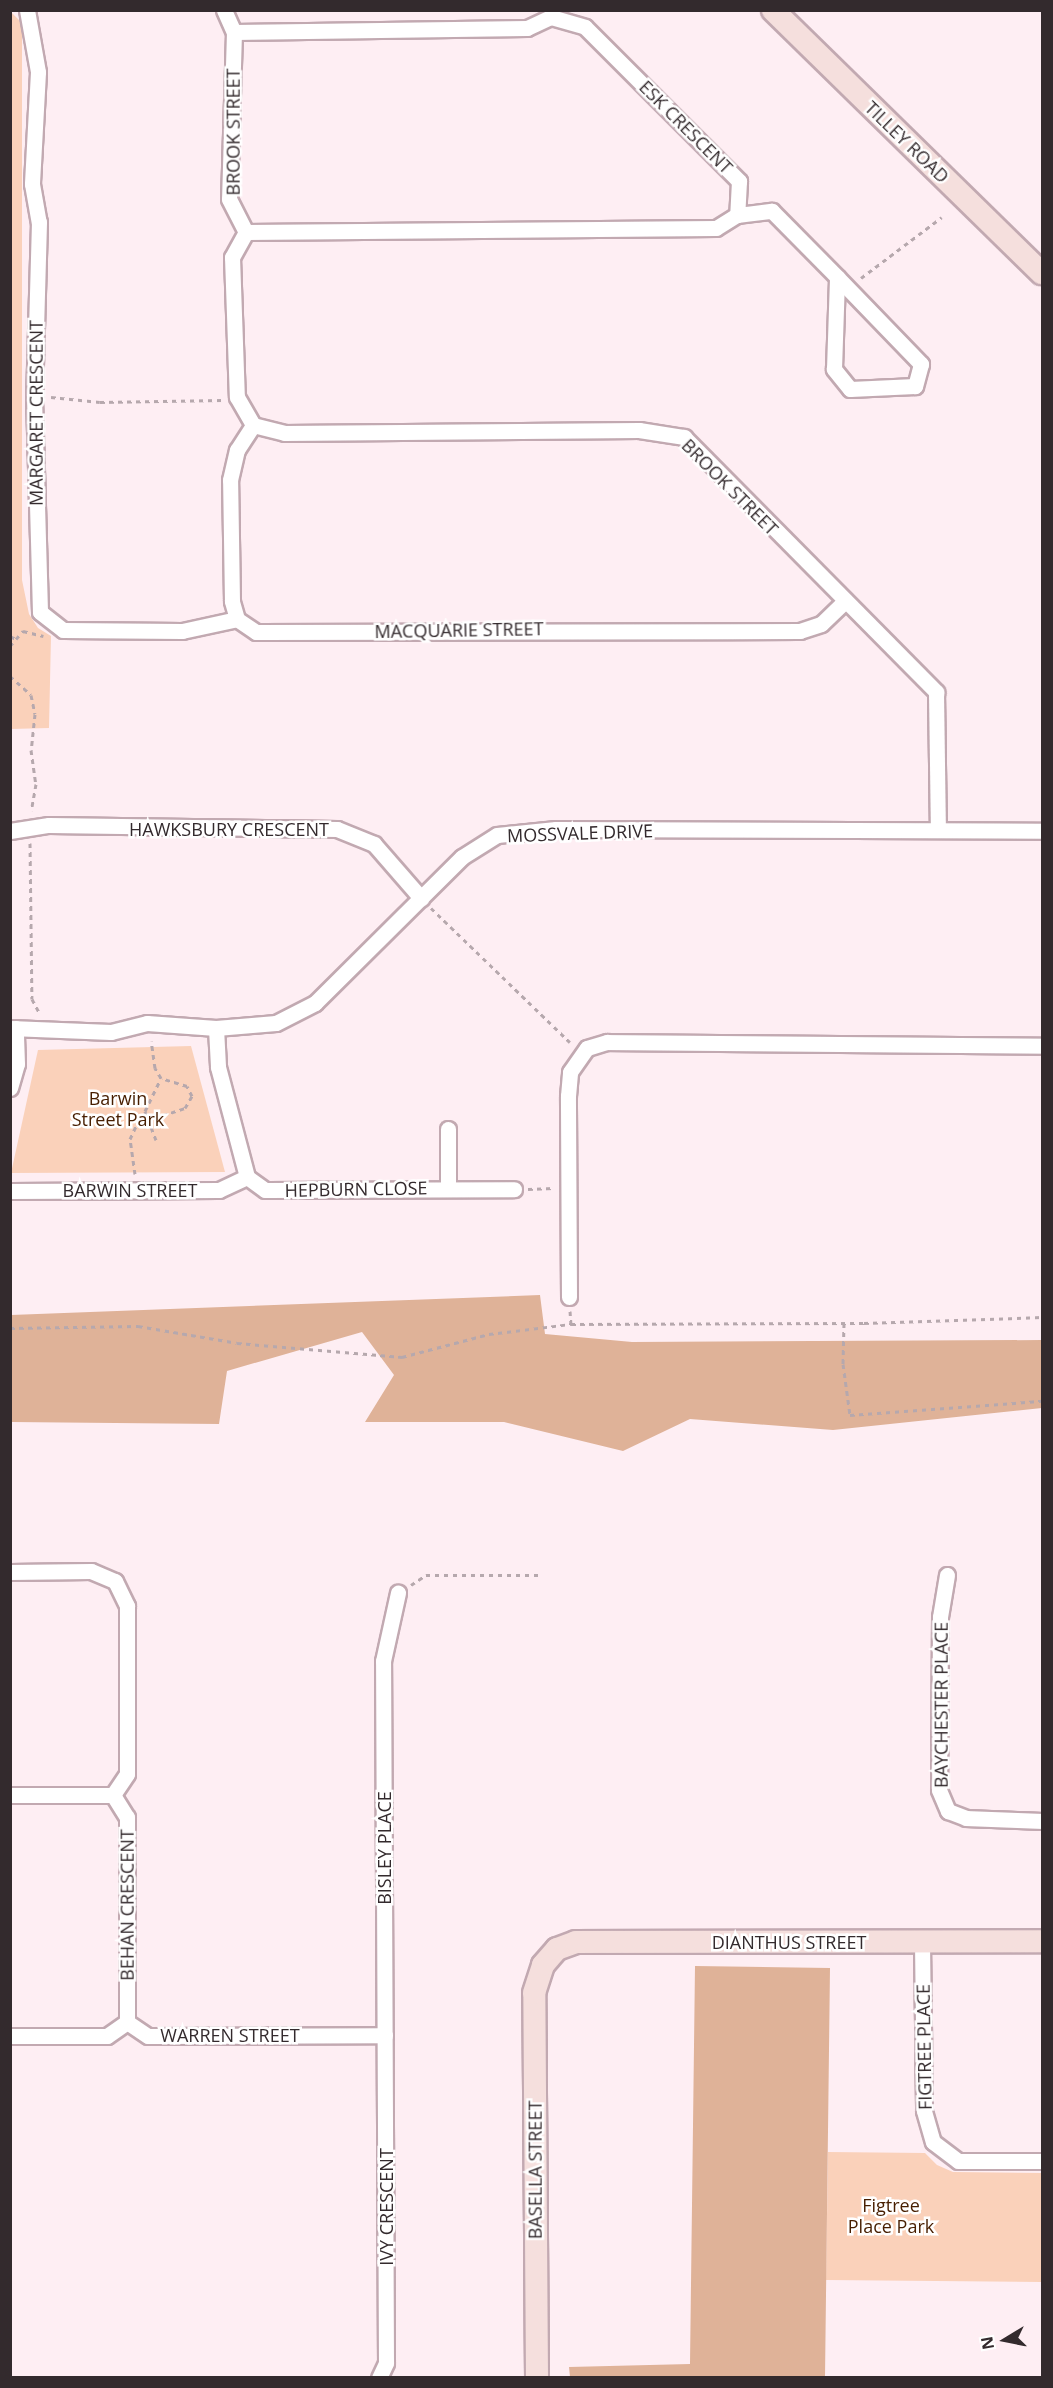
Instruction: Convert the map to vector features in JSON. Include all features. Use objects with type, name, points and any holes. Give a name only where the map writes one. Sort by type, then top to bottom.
[{"type":"street","name":"MARGARET CRESCENT","points":[[27,10],[38,72],[32,184],[39,222],[34,397],[37,597],[40,612],[52,625]]},
{"type":"street","name":"BROOK STREET","points":[[224,10],[234,32],[229,199],[246,232]]},
{"type":"street","name":"TILLEY ROAD","points":[[772,10],[1042,273]]},
{"type":"street","name":"ESK CRESCENT","points":[[234,32],[528,28],[550,14],[585,27],[739,181],[737,216]]},
{"type":"street","points":[[52,625],[63,630],[182,631],[237,619],[232,601],[230,513],[237,450],[253,425],[237,397],[232,257],[246,232],[716,228],[737,216],[772,211],[848,288],[921,364],[915,386],[850,389],[834,369],[837,277]]},
{"type":"street","name":"BROOK STREET","points":[[253,425],[284,433],[464,429],[673,434],[684,438],[936,692],[938,830]]},
{"type":"street","name":"MACQUARIE STREET","points":[[237,619],[256,632],[800,631],[820,624],[845,601]]},
{"type":"street","name":"HAWKSBURY CRESCENT","points":[[10,831],[49,825],[337,829],[374,844],[421,898]]},
{"type":"street","name":"MOSSVALE DRIVE","points":[[13,1028],[111,1032],[147,1023],[216,1028],[276,1023],[315,1003],[462,857],[497,835],[556,829],[1042,831]]},
{"type":"street","points":[[10,1088],[16,1064],[13,1028]]},
{"type":"street","points":[[216,1028],[218,1067],[247,1177]]},
{"type":"street","points":[[568,1297],[565,1188],[570,1072],[587,1048],[607,1042],[1042,1046]]},
{"type":"street","points":[[448,1129],[448,1188]]},
{"type":"street","name":"HEPBURN CLOSE","points":[[247,1177],[265,1190],[514,1189]]},
{"type":"street","name":"BARWIN STREET","points":[[10,1191],[219,1190],[247,1177]]},
{"type":"street","points":[[10,1572],[91,1571],[115,1581],[127,1606],[127,1774],[113,1795],[10,1795]]},
{"type":"street","name":"BAYCHESTER PLACE","points":[[947,1575],[940,1617],[939,1790],[948,1811],[966,1818],[1042,1821]]},
{"type":"street","name":"BISLEY PLACE","points":[[385,2035],[383,1661],[398,1593]]},
{"type":"street","name":"BEHAN CRESCENT","points":[[113,1795],[127,1817],[127,2022]]},
{"type":"street","name":"DIANTHUS STREET","points":[[543,1965],[557,1949],[576,1942],[1042,1941]]},
{"type":"street","name":"FIGTREE PLACE","points":[[922,1942],[924,2111],[933,2142],[958,2161],[1042,2162]]},
{"type":"street","name":"BASELLA STREET","points":[[537,2378],[534,1993],[543,1965]]},
{"type":"street","points":[[10,2036],[107,2036],[127,2022]]},
{"type":"street","name":"WARREN STREET","points":[[127,2022],[148,2036],[385,2035]]},
{"type":"street","name":"IVY CRESCENT","points":[[379,2378],[386,2363],[385,2035]]},
{"type":"path","points":[[10,51],[10,110]]},
{"type":"path","points":[[848,288],[942,217]]},
{"type":"path","points":[[34,397],[100,402],[237,397]]},
{"type":"path","points":[[10,646],[23,631],[42,637],[52,625]]},
{"type":"path","points":[[10,636],[16,639]]},
{"type":"path","points":[[10,676],[31,695],[34,714],[31,750],[36,784],[29,818]]},
{"type":"path","points":[[30,834],[32,999],[42,1018]]},
{"type":"path","points":[[421,898],[570,1041]]},
{"type":"path","points":[[140,1190],[130,1139],[137,1124],[147,1118],[184,1108],[192,1096],[187,1086],[161,1078],[154,1068],[151,1041]]},
{"type":"path","points":[[156,1140],[147,1118],[147,1104],[161,1078]]},
{"type":"path","points":[[514,1189],[565,1188]]},
{"type":"path","points":[[568,1297],[571,1324]]},
{"type":"path","points":[[10,1328],[138,1326],[237,1343],[402,1357],[489,1334],[571,1324],[844,1323],[1042,1317]]},
{"type":"path","points":[[844,1323],[843,1364],[850,1415],[1042,1401]]},
{"type":"path","points":[[398,1593],[426,1575],[538,1575]]},
{"type":"green space","points":[[10,11],[22,23],[22,580],[29,614],[38,628],[51,636],[49,728],[11,729]]},
{"type":"green space","name":"Barwin Street Park","points":[[191,1046],[225,1172],[11,1173],[38,1050]]},
{"type":"green space","name":"Figtree Place Park","points":[[828,2152],[925,2153],[937,2165],[953,2172],[1042,2173],[1042,2282],[826,2280]]},
{"type":"shaded area","points":[[540,1295],[545,1334],[632,1342],[1042,1340],[1042,1408],[833,1430],[690,1419],[623,1451],[504,1422],[365,1422],[394,1375],[362,1332],[227,1371],[219,1424],[11,1422],[11,1315]]},
{"type":"shaded area","points":[[695,1966],[830,1968],[825,2377],[570,2377],[569,2367],[690,2364]]}]
